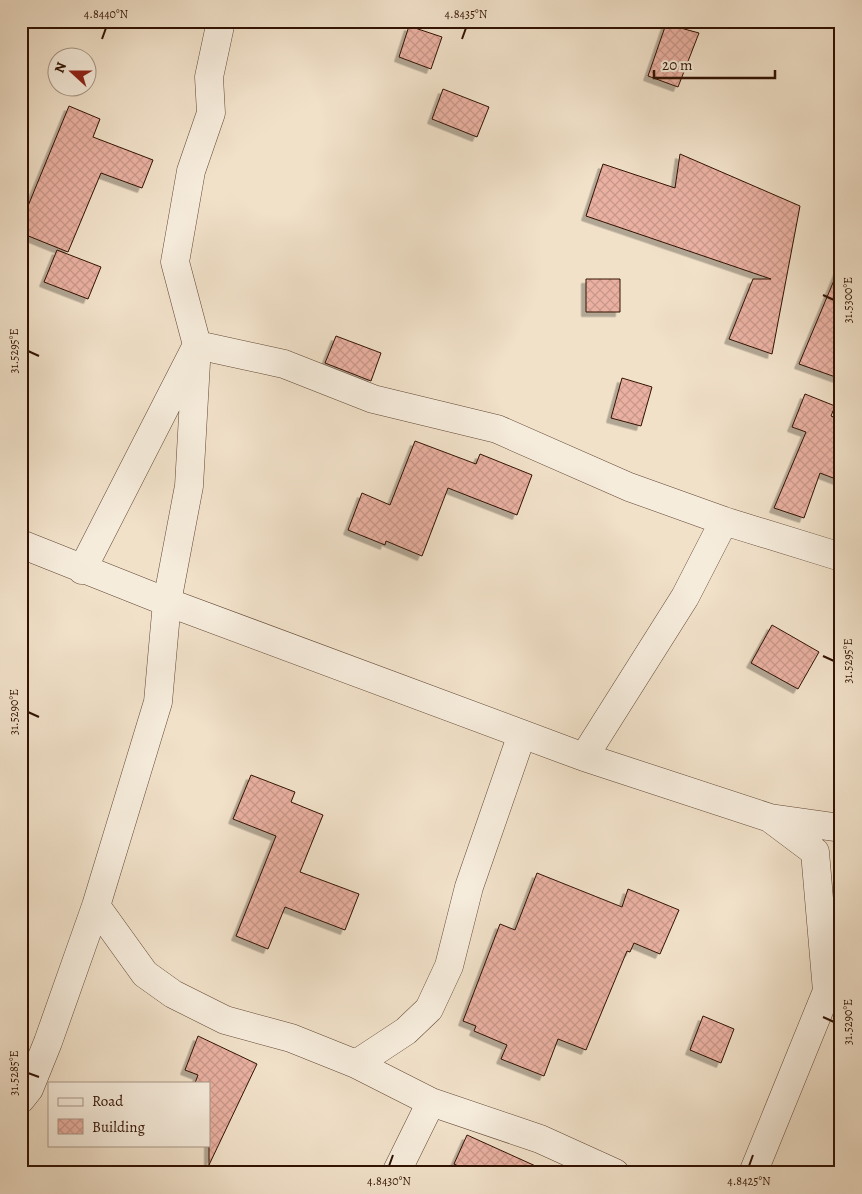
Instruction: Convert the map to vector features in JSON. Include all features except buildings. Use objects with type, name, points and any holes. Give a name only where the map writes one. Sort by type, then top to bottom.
[{"type":"street","points":[[21,1099],[29,1089],[48,1042],[96,906],[158,702],[167,602],[189,486],[197,345],[175,262],[192,172],[211,113],[209,77],[221,21]]},
{"type":"street","points":[[197,345],[284,364],[372,399],[497,430],[629,487],[724,521],[841,557]]},
{"type":"street","points":[[82,570],[197,345]]},
{"type":"street","points":[[584,757],[684,597],[724,521]]},
{"type":"street","points":[[21,544],[82,570],[584,757],[770,818],[841,828]]},
{"type":"street","points":[[356,1064],[406,1031],[429,1009],[449,966],[469,887],[522,734]]},
{"type":"street","points":[[753,1173],[827,991],[815,852],[770,818]]},
{"type":"street","points":[[96,906],[145,974],[173,994],[225,1020],[290,1038],[356,1064],[431,1102],[540,1139],[615,1173]]},
{"type":"street","points":[[396,1173],[431,1102]]}]
